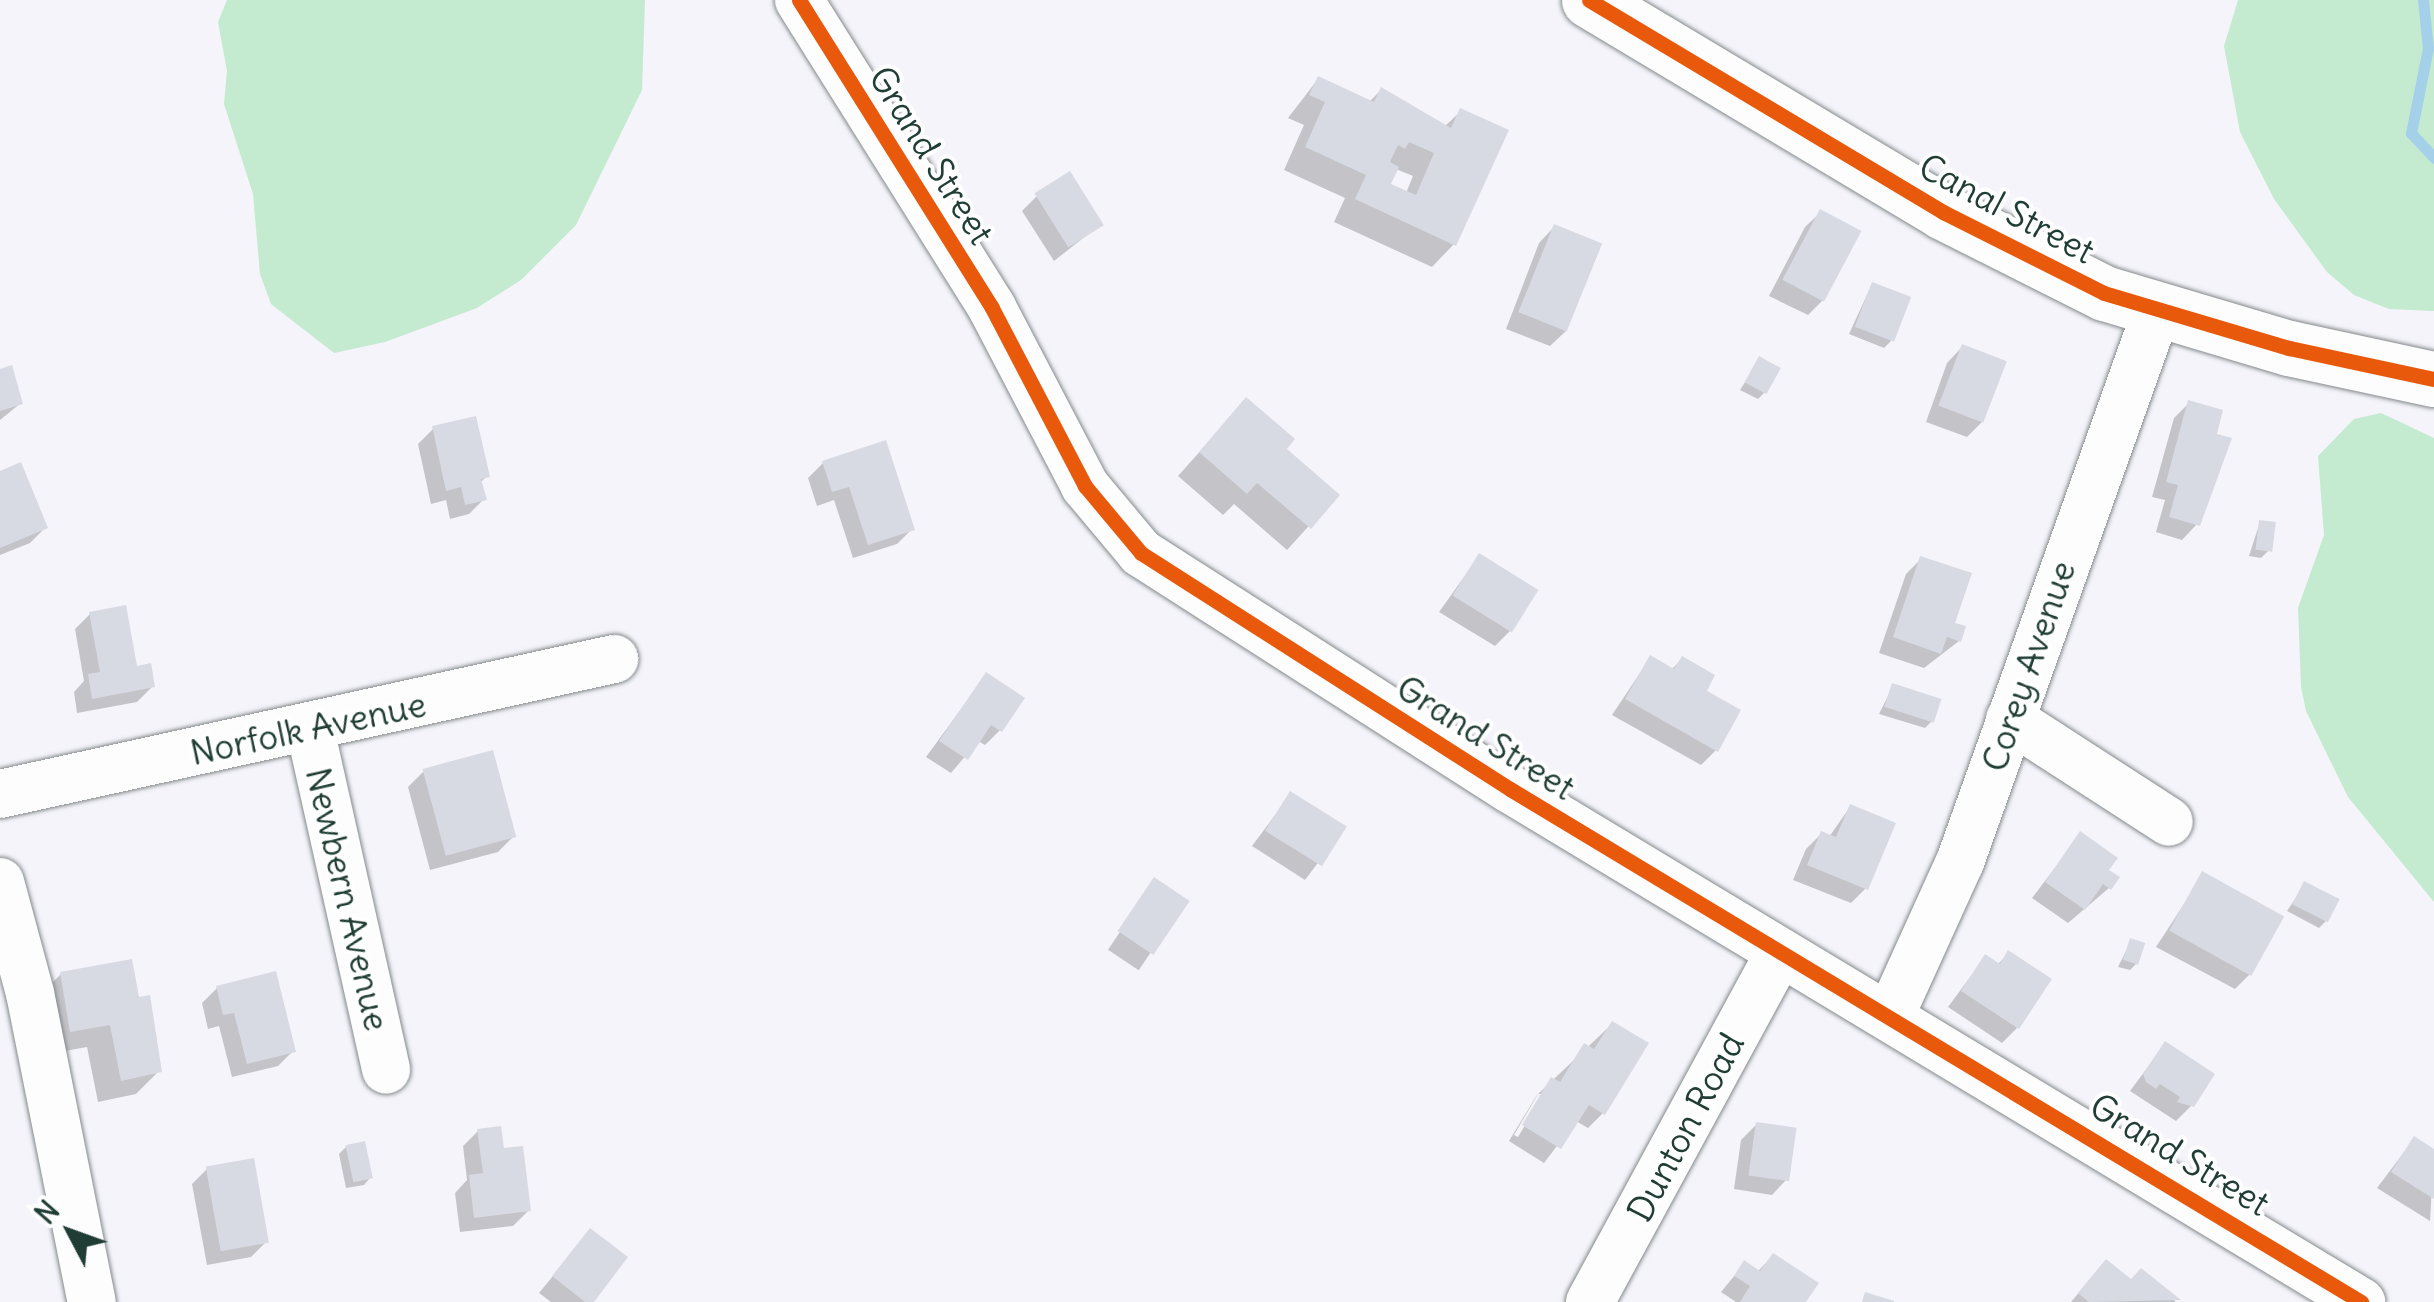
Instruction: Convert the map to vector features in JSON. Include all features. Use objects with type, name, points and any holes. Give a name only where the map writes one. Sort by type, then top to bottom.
[{"type":"street","name":"Grand Street","points":[[799,0],[992,308],[1085,486],[1125,538],[1198,593],[1780,952],[2361,1302]]},
{"type":"street","name":"Canal Street","points":[[1589,0],[2001,244],[2157,310],[2288,348],[2434,379]]},
{"type":"street","name":"Corey Avenue","points":[[1890,1016],[1939,916],[2157,310]]},
{"type":"street","name":"Norfolk Avenue","points":[[0,794],[310,729],[614,659]]},
{"type":"street","points":[[2010,718],[2169,822]]},
{"type":"street","name":"Newbern Avenue","points":[[310,729],[386,1070]]},
{"type":"street","points":[[0,882],[30,993],[92,1302]]},
{"type":"street","name":"Dunton Road","points":[[1590,1302],[1780,952]]},
{"type":"green space","points":[[227,0],[645,0],[642,90],[576,225],[521,280],[477,308],[385,342],[334,353],[271,304],[260,274],[253,194],[224,104],[227,71],[218,22]]},
{"type":"green space","points":[[2238,0],[2434,0],[2434,311],[2389,309],[2354,295],[2327,272],[2274,199],[2240,132],[2224,46]]},
{"type":"green space","points":[[2381,413],[2434,438],[2434,902],[2348,797],[2306,711],[2301,687],[2298,608],[2324,535],[2318,456],[2354,419]]},
{"type":"building","points":[[1318,76],[1374,102],[1381,87],[1451,128],[1460,108],[1509,130],[1456,246],[1355,199],[1366,175],[1305,147],[1325,102],[1309,95]],"holes":[[[1409,142],[1434,153],[1416,195],[1391,184],[1399,167],[1390,162],[1398,145],[1405,149]]]},
{"type":"building","points":[[1070,171],[1104,225],[1068,248],[1034,193]]},
{"type":"building","points":[[1820,209],[1861,231],[1824,302],[1782,280]]},
{"type":"building","points":[[1554,224],[1602,243],[1567,332],[1518,312]]},
{"type":"building","points":[[1872,282],[1911,297],[1894,342],[1855,327]]},
{"type":"building","points":[[1962,344],[2007,361],[1983,423],[1938,406]]},
{"type":"building","points":[[1759,356],[1781,368],[1766,394],[1744,382]]},
{"type":"building","points":[[12,365],[23,404],[0,411],[0,369]]},
{"type":"building","points":[[1246,397],[1295,439],[1287,449],[1340,495],[1311,529],[1257,483],[1247,494],[1199,452]]},
{"type":"building","points":[[2188,400],[2223,410],[2217,434],[2232,438],[2200,526],[2169,517],[2178,485],[2166,482]]},
{"type":"building","points":[[476,416],[490,477],[481,479],[487,500],[465,505],[461,487],[446,491],[432,426]]},
{"type":"building","points":[[886,440],[915,530],[868,545],[849,487],[832,492],[822,461]]},
{"type":"building","points":[[21,462],[48,528],[0,548],[0,471]]},
{"type":"building","points":[[2259,520],[2276,522],[2272,552],[2255,550]]},
{"type":"building","points":[[1479,553],[1538,590],[1512,632],[1453,595]]},
{"type":"building","points":[[1920,556],[1972,573],[1955,623],[1966,626],[1961,642],[1947,637],[1941,654],[1893,637]]},
{"type":"building","points":[[126,605],[137,666],[151,663],[155,687],[92,699],[88,674],[100,672],[89,612]]},
{"type":"building","points":[[1650,655],[1674,669],[1682,656],[1715,675],[1707,691],[1741,710],[1718,752],[1625,699]]},
{"type":"building","points":[[986,672],[1025,698],[1002,732],[991,725],[968,760],[939,741]]},
{"type":"building","points":[[1892,683],[1941,699],[1934,723],[1884,707]]},
{"type":"building","points":[[493,750],[516,837],[446,856],[422,769]]},
{"type":"building","points":[[1290,791],[1347,827],[1322,866],[1265,831]]},
{"type":"building","points":[[1850,804],[1896,823],[1868,890],[1807,865],[1821,831],[1836,837]]},
{"type":"building","points":[[2080,831],[2118,858],[2109,870],[2120,877],[2111,890],[2103,884],[2085,910],[2045,882]]},
{"type":"building","points":[[2202,871],[2284,917],[2251,976],[2169,930]]},
{"type":"building","points":[[1154,877],[1190,901],[1153,955],[1118,931]]},
{"type":"building","points":[[2304,881],[2340,899],[2328,922],[2292,904]]},
{"type":"building","points":[[2130,938],[2145,943],[2138,965],[2123,960]]},
{"type":"building","points":[[2008,950],[2052,979],[2019,1029],[1961,991],[1985,954],[2000,964]]},
{"type":"building","points":[[132,959],[139,997],[150,995],[162,1072],[121,1081],[110,1025],[70,1032],[60,972]]},
{"type":"building","points":[[276,971],[296,1052],[247,1064],[234,1013],[223,1015],[216,986]]},
{"type":"building","points":[[1612,1021],[1649,1043],[1605,1115],[1589,1105],[1561,1149],[1522,1125],[1551,1077],[1560,1082],[1584,1043],[1594,1049]]},
{"type":"building","points":[[2165,1041],[2215,1074],[2194,1107],[2177,1102],[2180,1097],[2160,1084],[2156,1089],[2146,1082],[2143,1074]]},
{"type":"building","points":[[1756,1122],[1797,1128],[1789,1181],[1748,1175]]},
{"type":"building","points":[[501,1126],[504,1148],[523,1146],[531,1211],[474,1218],[469,1175],[483,1173],[477,1129]]},
{"type":"building","points":[[2414,1136],[2434,1149],[2434,1199],[2391,1172]]},
{"type":"building","points":[[365,1141],[373,1178],[353,1182],[345,1145]]},
{"type":"building","points":[[254,1158],[269,1243],[221,1251],[206,1167]]},
{"type":"building","points":[[590,1228],[628,1257],[594,1302],[585,1302],[552,1276]]},
{"type":"building","points":[[1773,1253],[1819,1283],[1806,1302],[1740,1302],[1750,1286],[1734,1276],[1744,1260],[1760,1271]]},
{"type":"building","points":[[2106,1259],[2131,1279],[2141,1268],[2181,1300],[2089,1302],[2078,1293]]},
{"type":"building","points":[[1865,1292],[1894,1301],[1894,1302],[1862,1302]]},
{"type":"waterway","points":[[2423,0],[2428,48],[2411,133],[2434,158]]},
{"type":"cycle path","points":[[799,0],[992,308],[1085,486],[1141,553],[1510,789],[2361,1302]]},
{"type":"cycle path","points":[[1589,0],[1943,212],[2104,293],[2289,348],[2434,379]]}]
